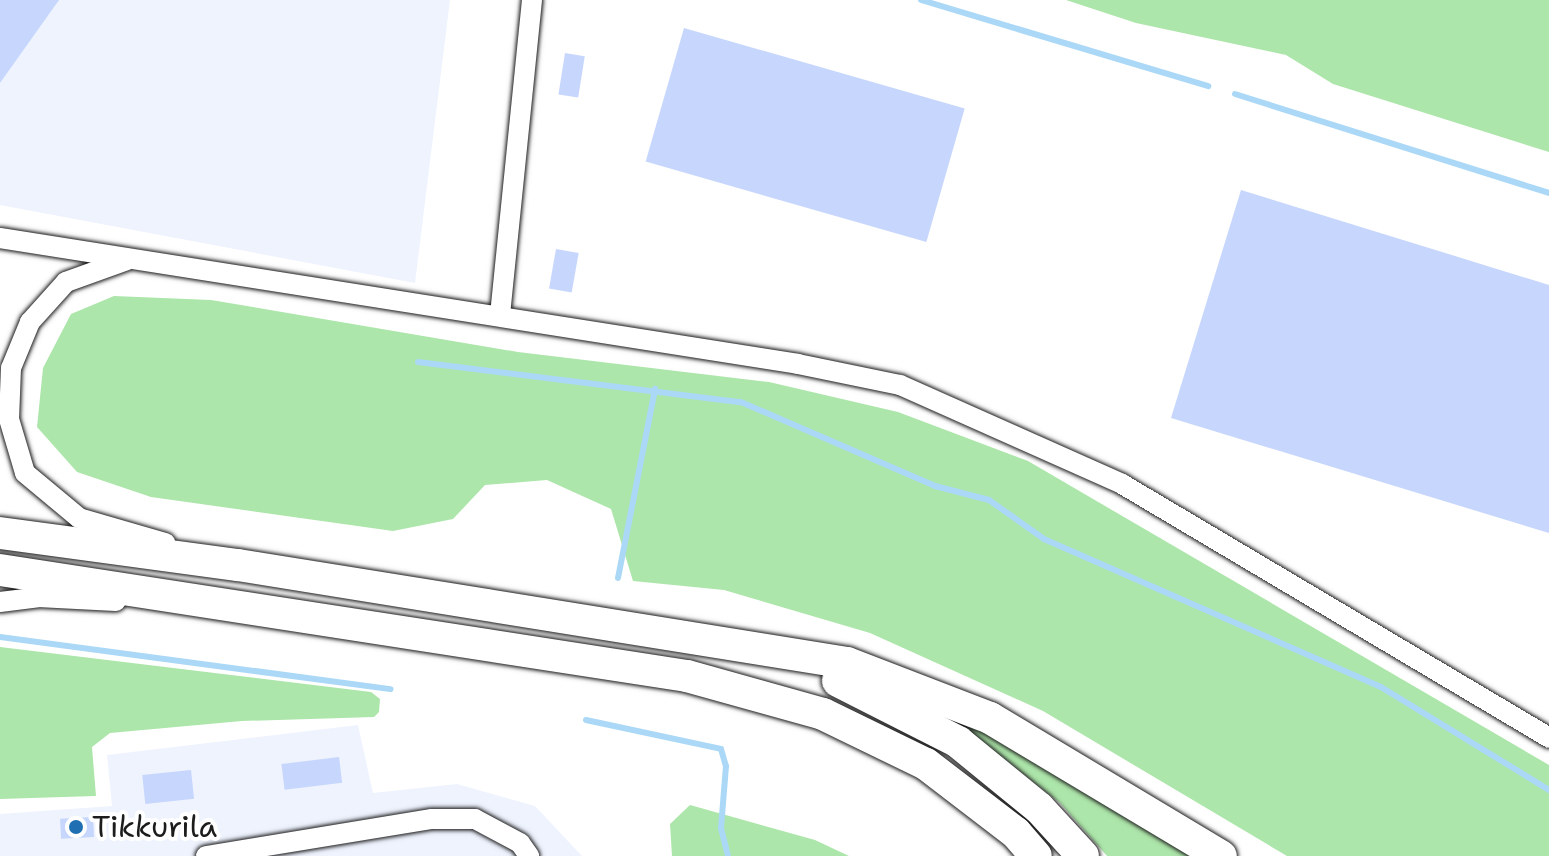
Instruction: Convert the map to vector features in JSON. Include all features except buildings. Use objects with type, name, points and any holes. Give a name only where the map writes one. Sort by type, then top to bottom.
[{"type":"main road","points":[[0,533],[238,565],[847,663],[990,718],[1221,856]]},
{"type":"main road","points":[[0,570],[687,676],[823,714],[926,764],[1016,833],[1036,856]]},
{"type":"main road","points":[[761,650],[875,696],[958,742],[1039,808],[1083,856]]},
{"type":"street","points":[[500,315],[532,0]]},
{"type":"street","points":[[0,238],[500,315],[812,367],[900,385],[963,409],[1122,484],[1549,738]]},
{"type":"street","points":[[130,259],[66,282],[30,322],[11,368],[9,406],[25,473],[79,518],[238,565]]},
{"type":"street","points":[[0,602],[38,597],[245,608]]},
{"type":"street","points":[[206,856],[432,819],[475,819],[520,843],[529,856]]},
{"type":"shaded area","points":[[0,0],[450,0],[415,283],[0,205]]},
{"type":"shaded area","points":[[358,725],[373,793],[457,784],[535,806],[582,856],[0,856],[0,814],[112,806],[107,755]]},
{"type":"green space","points":[[1066,0],[1549,0],[1549,152],[1333,84],[1286,55],[1136,23]]},
{"type":"green space","points":[[114,296],[211,300],[518,352],[769,382],[898,412],[1028,461],[1549,765],[1549,856],[1287,856],[1043,711],[870,633],[724,590],[633,581],[611,509],[547,480],[485,485],[453,519],[393,531],[151,497],[77,472],[37,427],[43,368],[71,314]]},
{"type":"green space","points":[[0,647],[371,692],[380,699],[379,712],[374,717],[242,721],[110,733],[92,747],[96,796],[0,799]]},
{"type":"green space","points":[[940,708],[987,729],[1191,856],[1107,856],[1060,803]]},
{"type":"green space","points":[[690,805],[815,840],[849,856],[672,856],[670,824]]},
{"type":"waterway","points":[[921,0],[1208,86]]},
{"type":"waterway","points":[[1235,94],[1549,193]]},
{"type":"waterway","points":[[418,362],[741,402],[935,486],[989,500],[1044,539],[1381,687],[1549,790]]},
{"type":"waterway","points":[[618,578],[655,389]]},
{"type":"waterway","points":[[0,637],[391,689]]},
{"type":"waterway","points":[[586,720],[721,749],[726,766],[721,828],[728,856]]},
{"type":"place","name":"Tikkurila","points":[[76,827]]}]
